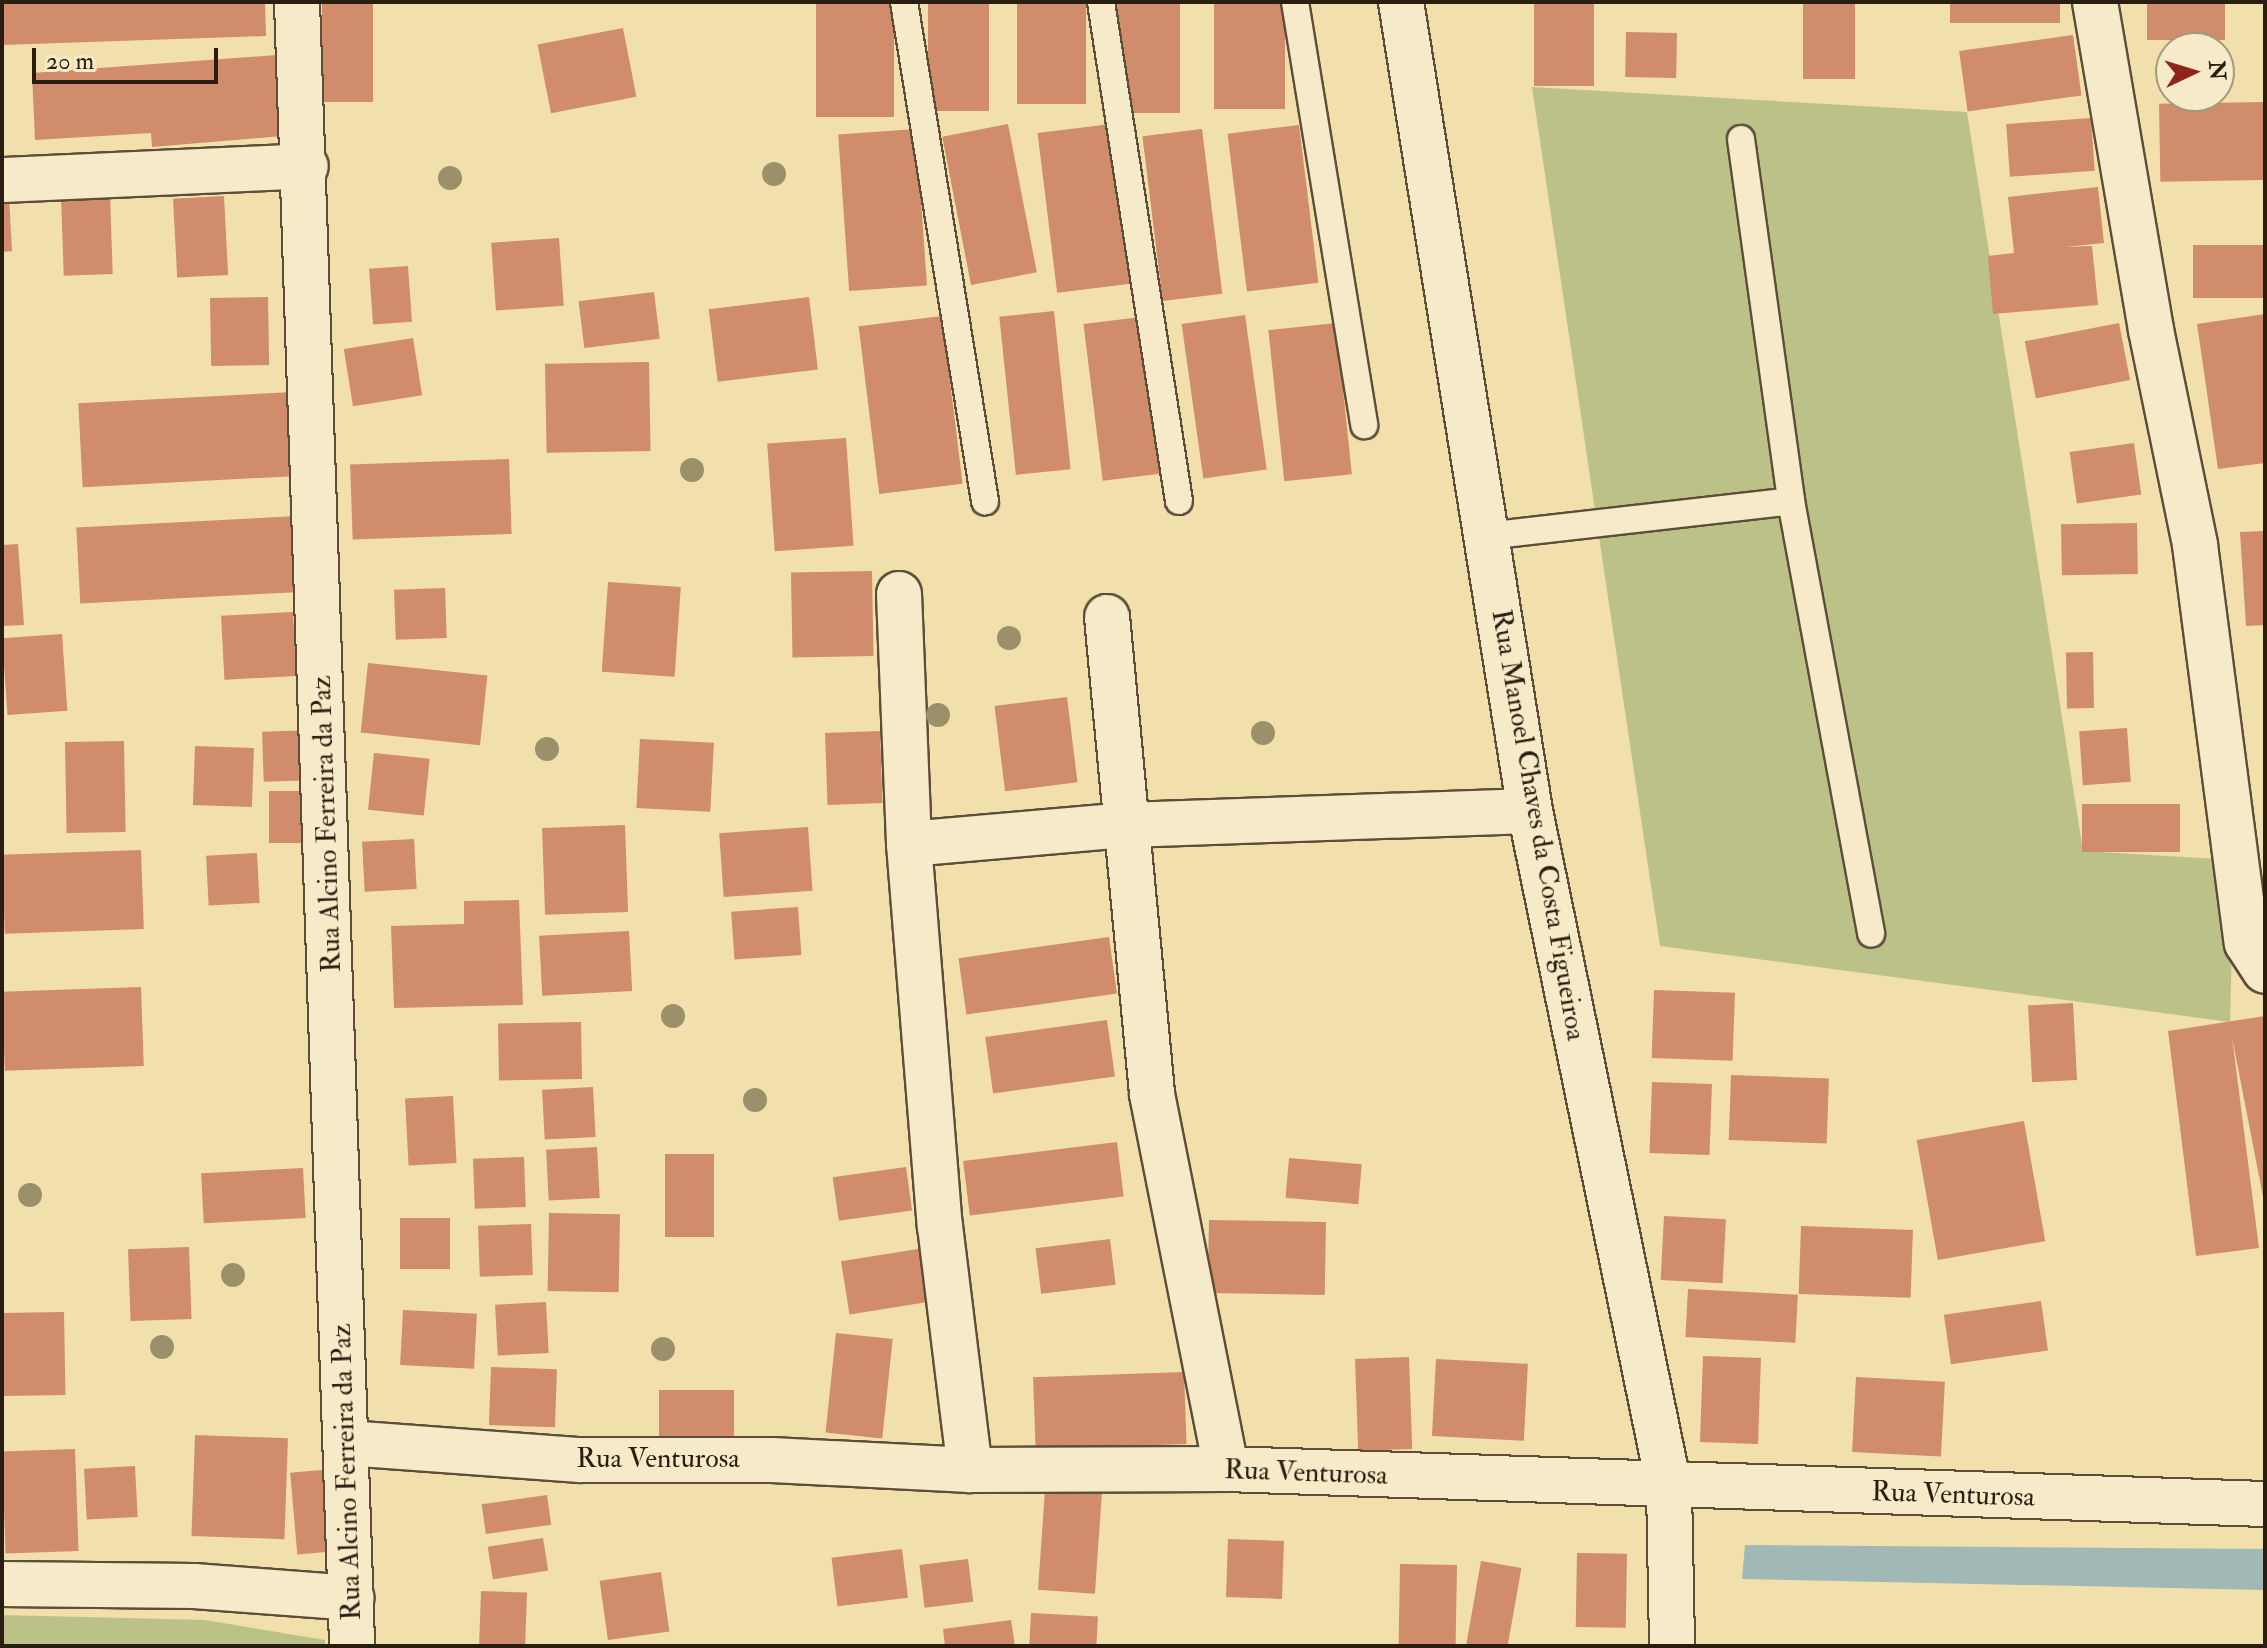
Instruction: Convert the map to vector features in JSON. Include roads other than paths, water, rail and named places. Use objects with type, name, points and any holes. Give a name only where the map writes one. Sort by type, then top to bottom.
[{"type":"street","name":"Rua Alcino Ferreira da Paz","points":[[297,2],[306,166],[352,1646]]},
{"type":"street","name":"Rua Manoel Chaves da Costa Figueiroa","points":[[1401,2],[1530,811],[1669,1487],[1672,1646]]},
{"type":"street","points":[[2095,2],[2151,330],[2195,545],[2247,943],[2265,971]]},
{"type":"street","points":[[2,180],[306,166]]},
{"type":"street","points":[[899,594],[909,844],[940,1226],[970,1470]]},
{"type":"street","points":[[1107,617],[1152,1094],[1226,1469]]},
{"type":"street","points":[[909,844],[1127,825],[1530,811]]},
{"type":"street","name":"Rua Venturosa","points":[[347,1443],[580,1460],[772,1460],[970,1470],[1226,1469],[1669,1487],[2265,1504]]},
{"type":"street","points":[[2,1584],[194,1586],[352,1598]]},
{"type":"lane","points":[[904,2],[985,501]]},
{"type":"lane","points":[[1101,2],[1179,501]]},
{"type":"lane","points":[[1295,2],[1364,425]]},
{"type":"lane","points":[[1741,139],[1791,501],[1871,934]]},
{"type":"lane","points":[[1486,536],[1791,501]]},
{"type":"water","points":[[1745,1545],[2265,1549],[2265,1590],[1742,1579]]}]
